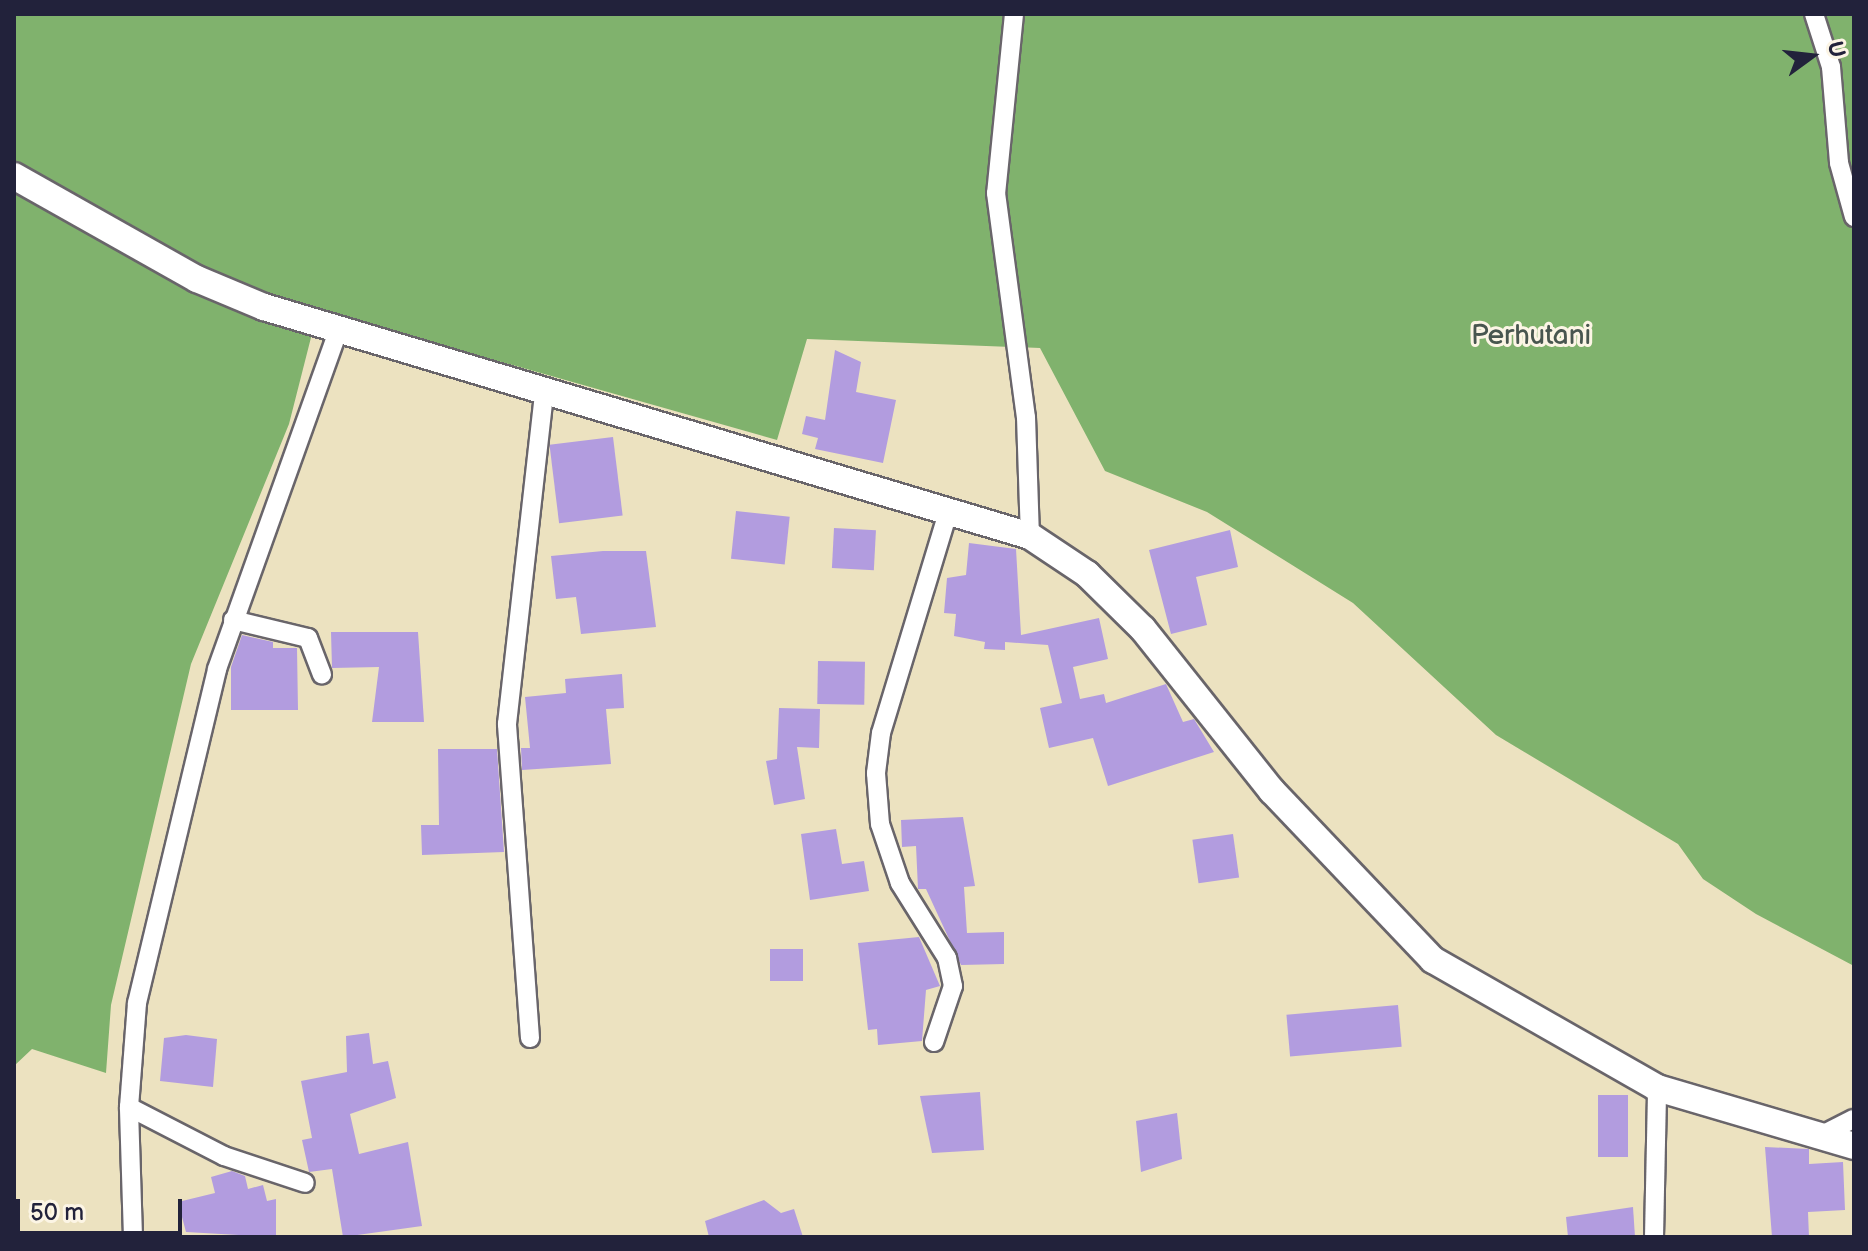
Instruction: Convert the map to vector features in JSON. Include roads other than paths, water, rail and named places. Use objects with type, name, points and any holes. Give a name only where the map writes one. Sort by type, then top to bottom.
[{"type":"street","points":[[1014,14],[996,193],[1026,417],[1030,536]]},
{"type":"street","points":[[1814,14],[1831,67],[1839,163],[1854,217]]},
{"type":"street","points":[[14,176],[197,279],[337,333],[545,387],[1030,536],[1087,574],[1143,629],[1272,791],[1398,930],[1464,981],[1657,1088],[1826,1133],[1854,1146]]},
{"type":"street","points":[[133,1237],[129,1107],[137,1003],[233,620],[282,501],[337,333]]},
{"type":"street","points":[[530,1038],[507,724],[545,387]]},
{"type":"street","points":[[934,1042],[953,986],[947,958],[900,883],[880,824],[876,773],[881,733],[948,512]]},
{"type":"street","points":[[233,620],[308,638],[322,674]]},
{"type":"street","points":[[1654,1237],[1657,1088]]},
{"type":"street","points":[[129,1107],[224,1156],[305,1183]]},
{"type":"street","points":[[1826,1133],[1854,1119]]},
{"type":"park label","name":"Perhutani","points":[[1531,336]]}]
